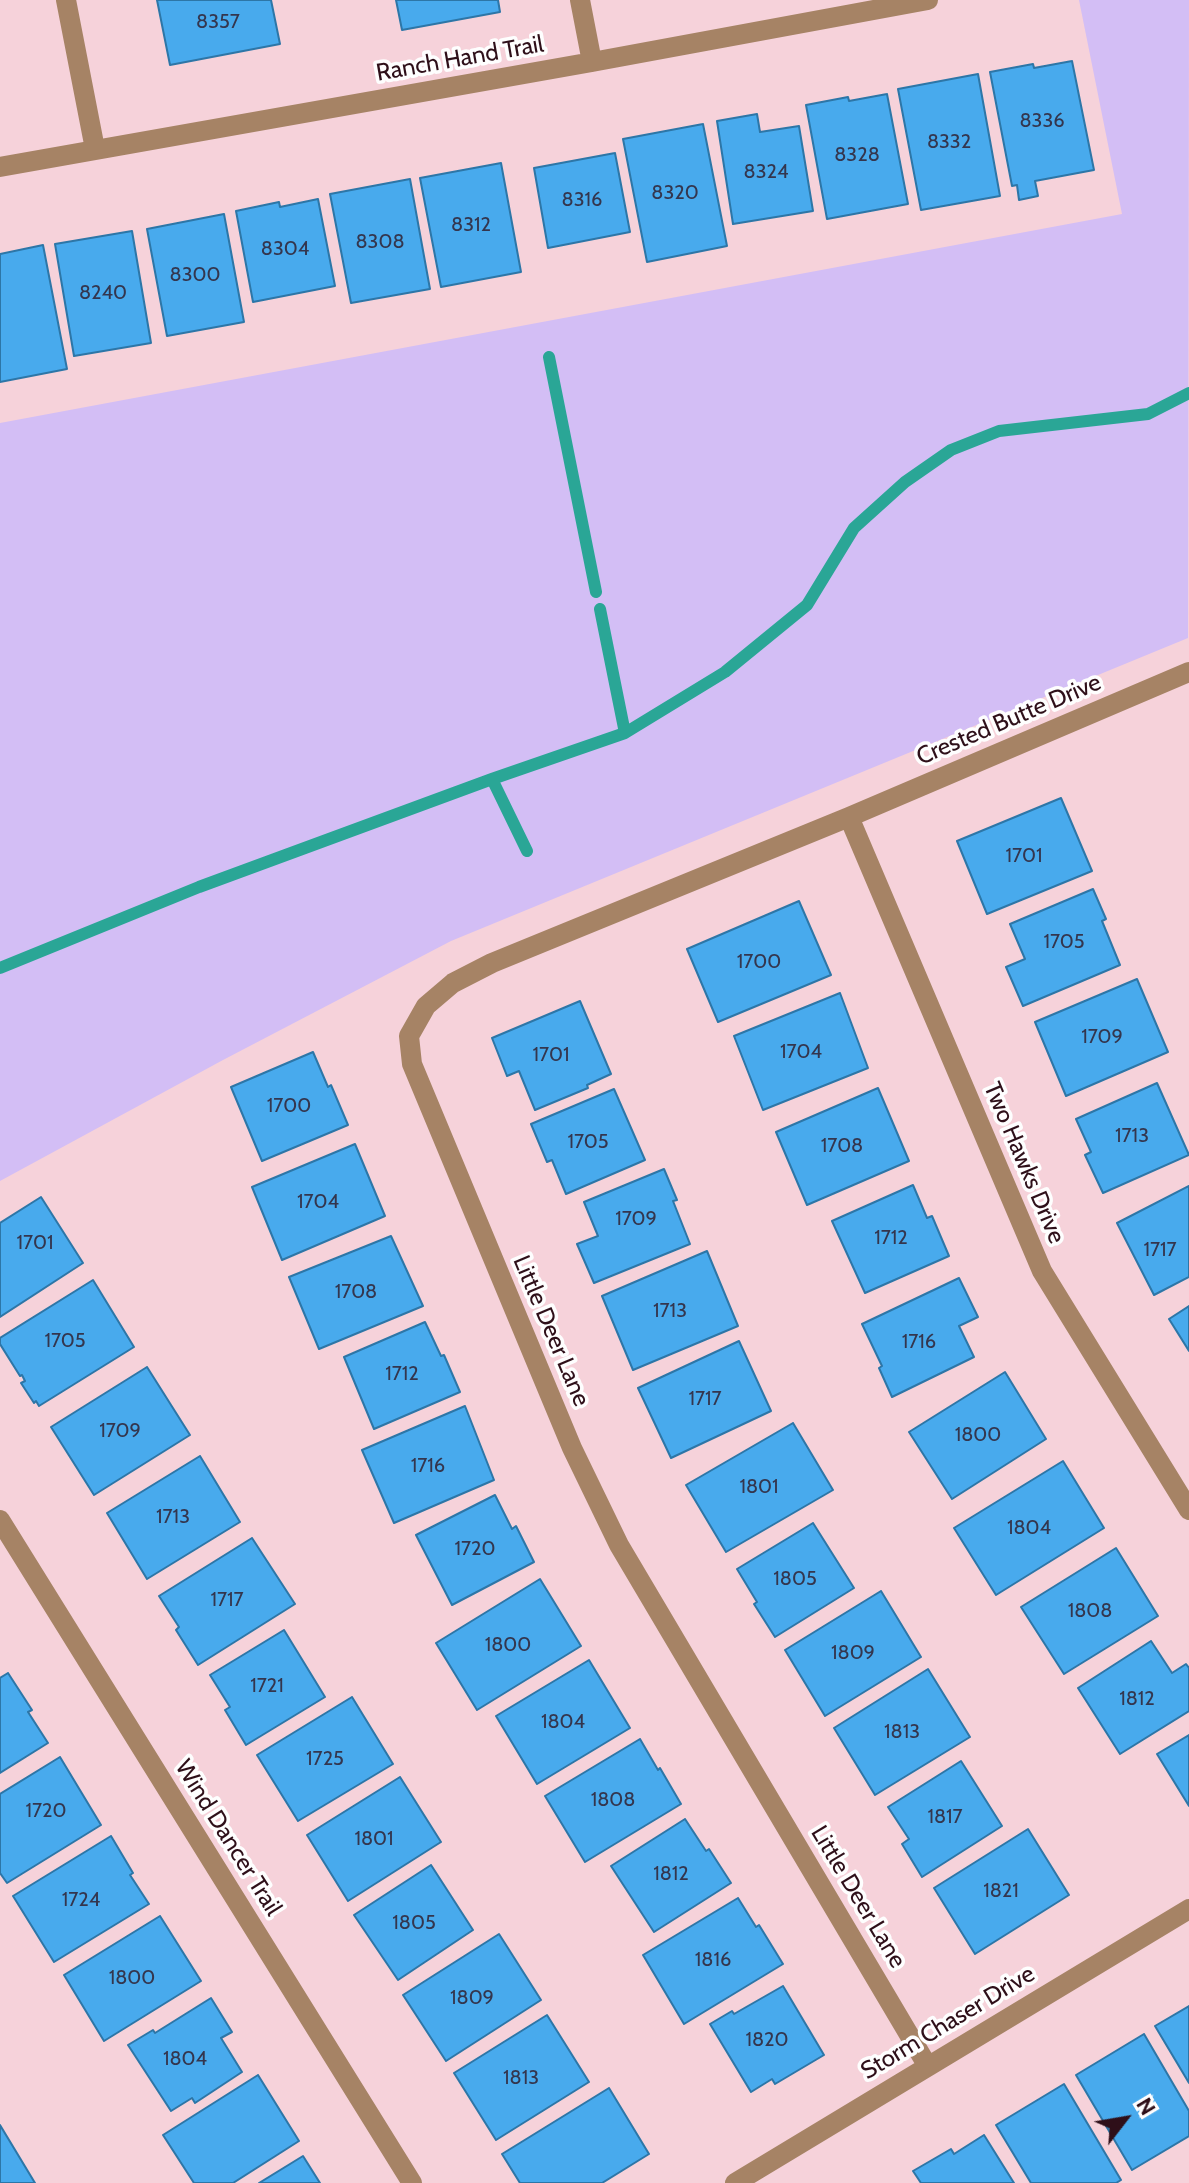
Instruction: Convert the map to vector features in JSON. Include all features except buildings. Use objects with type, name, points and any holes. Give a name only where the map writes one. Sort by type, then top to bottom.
[{"type":"street","points":[[66,0],[95,149]]},
{"type":"street","points":[[580,0],[592,62]]},
{"type":"street","name":"Ranch Hand Trail","points":[[0,167],[928,0]]},
{"type":"street","name":"Crested Butte Drive","points":[[849,817],[1189,672]]},
{"type":"street","name":"Two Hawks Drive","points":[[849,817],[1042,1271],[1189,1510]]},
{"type":"street","name":"Little Deer Lane","points":[[849,817],[492,963],[453,983],[426,1006],[409,1036],[412,1064],[572,1448],[619,1545],[927,2065]]},
{"type":"street","name":"Wind Dancer Trail","points":[[0,1520],[412,2183]]},
{"type":"street","name":"Storm Chaser Drive","points":[[735,2183],[1189,1909]]},
{"type":"shaded area","points":[[1079,0],[1189,0],[1188,638],[451,941],[0,1181],[0,423],[1122,214]]},
{"type":"waterway","points":[[549,357],[596,592]]},
{"type":"waterway","points":[[0,968],[199,887],[625,733],[725,672],[807,605],[854,528],[905,482],[951,450],[999,431],[1148,414],[1189,393]]},
{"type":"waterway","points":[[600,609],[625,733]]},
{"type":"waterway","points":[[492,779],[527,851]]}]
